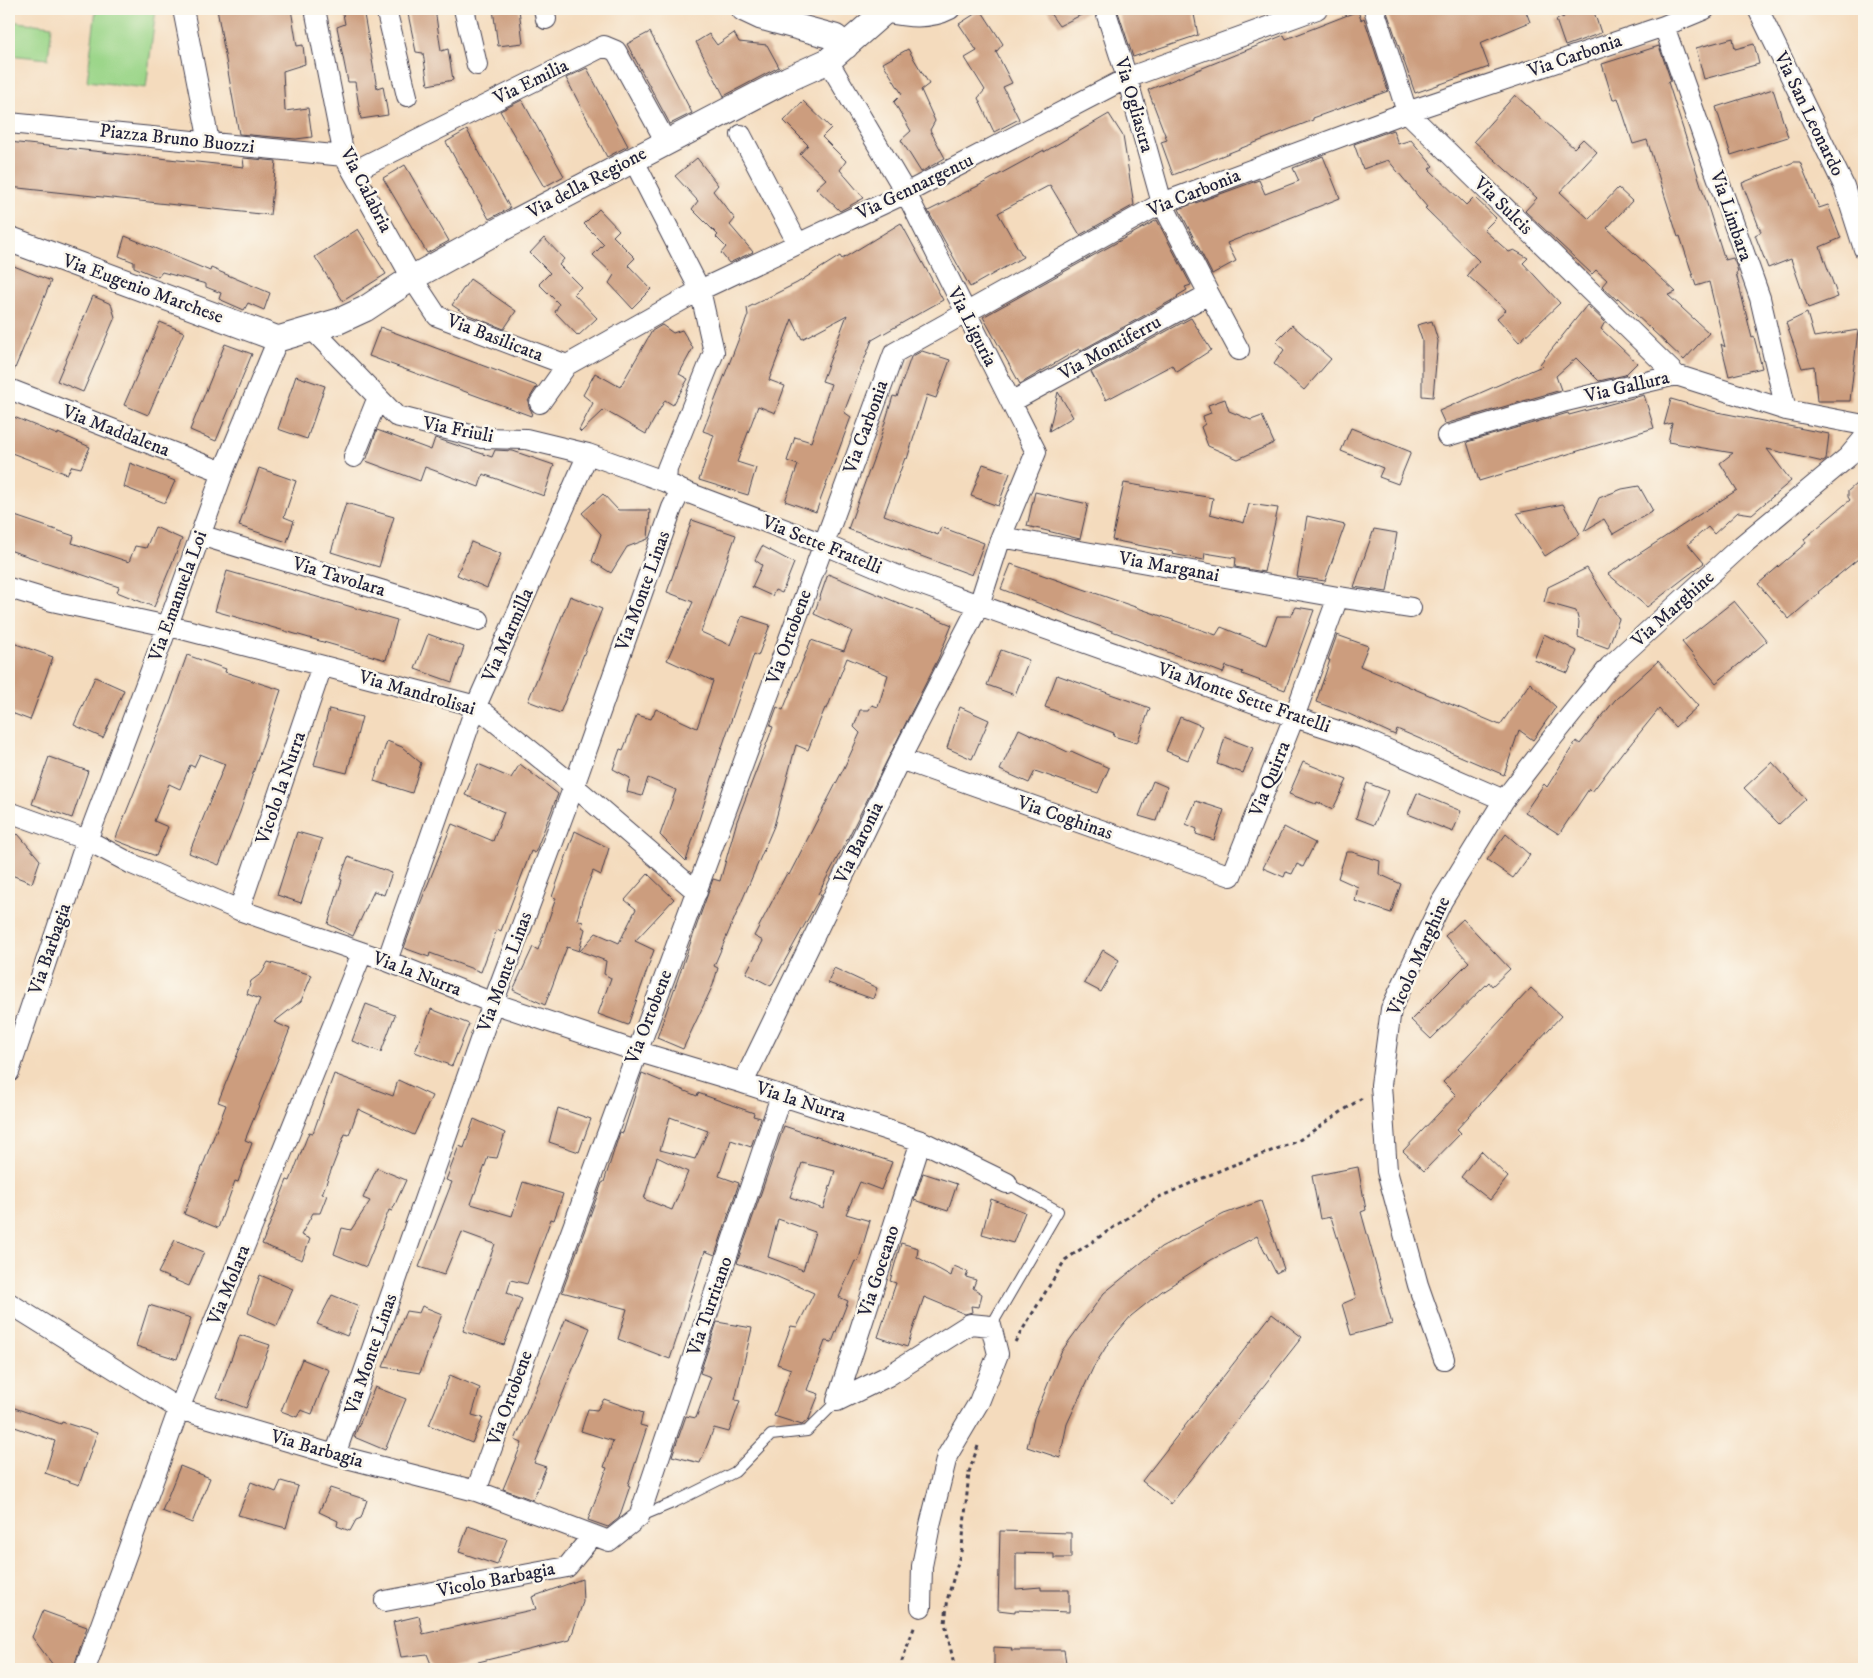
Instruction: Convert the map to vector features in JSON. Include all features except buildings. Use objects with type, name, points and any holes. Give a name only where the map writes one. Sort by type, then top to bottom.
[{"type":"street","points":[[184,9],[209,142]]},
{"type":"street","name":"Via Calabria","points":[[315,9],[349,163],[412,278]]},
{"type":"street","points":[[386,9],[407,96]]},
{"type":"street","points":[[464,9],[477,65]]},
{"type":"street","points":[[744,9],[762,17],[835,38],[837,54]]},
{"type":"street","points":[[884,10],[910,17],[938,15],[950,9]]},
{"type":"street","name":"Via Ogliastra","points":[[1105,9],[1128,78],[1162,203]]},
{"type":"street","name":"Via Gennargentu","points":[[567,365],[700,290],[906,194],[1128,78],[1317,9]]},
{"type":"street","name":"Via Sulcis","points":[[1374,9],[1407,112],[1676,375]]},
{"type":"street","name":"Via Carbonia","points":[[823,544],[894,353],[1162,203],[1407,112],[1664,26],[1706,9]]},
{"type":"street","name":"Via San Leonardo","points":[[1758,9],[1844,186],[1864,249]]},
{"type":"street","name":"Via della Regione","points":[[278,339],[339,321],[365,309],[412,278],[633,158],[837,54],[884,10]]},
{"type":"street","name":"Via Limbara","points":[[1664,26],[1760,298],[1786,410]]},
{"type":"street","name":"Via Emilia","points":[[349,163],[604,46],[616,51],[666,142]]},
{"type":"street","name":"Via Liguria","points":[[837,54],[1036,452],[1000,537],[979,605]]},
{"type":"street","name":"Piazza Bruno Buozzi","points":[[9,123],[209,142],[349,163]]},
{"type":"street","points":[[741,135],[798,244]]},
{"type":"street","points":[[633,158],[700,290],[714,352],[667,469],[673,486]]},
{"type":"street","points":[[1162,203],[1239,350]]},
{"type":"street","name":"Via Eugenio Marchese","points":[[9,239],[278,339]]},
{"type":"street","name":"Via Basilicata","points":[[412,278],[437,316],[567,365]]},
{"type":"street","name":"Via Montiferru","points":[[1010,402],[1209,294]]},
{"type":"street","name":"Via Friuli","points":[[312,330],[396,416],[482,438],[526,439],[588,454],[673,486]]},
{"type":"street","name":"Via Emanuela Loi","points":[[84,847],[168,625],[223,472],[278,339]]},
{"type":"street","points":[[540,402],[567,365]]},
{"type":"street","name":"Via Gallura","points":[[1448,436],[1566,401],[1676,375],[1786,410],[1864,424]]},
{"type":"street","name":"Via Maddalena","points":[[9,389],[223,472]]},
{"type":"street","points":[[354,457],[378,398]]},
{"type":"street","name":"Via Marghine","points":[[1504,800],[1610,666],[1740,547],[1848,457],[1864,438]]},
{"type":"street","name":"Via Marmilla","points":[[387,961],[476,706],[588,454]]},
{"type":"street","name":"Via Sette Fratelli","points":[[673,486],[823,544],[903,578],[979,605]]},
{"type":"street","name":"Via Monte Linas","points":[[335,1455],[494,1003],[574,786],[672,508],[673,486]]},
{"type":"street","name":"Via Tavolara","points":[[200,535],[479,620]]},
{"type":"street","name":"Via Marganai","points":[[1000,537],[1338,597],[1411,608]]},
{"type":"street","name":"Via Ortobene","points":[[476,1491],[823,544]]},
{"type":"street","name":"Via Mandrolisai","points":[[9,588],[52,601],[168,625],[476,706],[574,786],[696,892]]},
{"type":"street","name":"Via Quirra","points":[[1231,876],[1294,717],[1338,597]]},
{"type":"street","name":"Via Monte Sette Fratelli","points":[[979,605],[1294,717],[1364,739],[1504,800]]},
{"type":"street","name":"Via Baronia","points":[[743,1083],[900,759],[979,605]]},
{"type":"street","name":"Vicolo la Nurra","points":[[239,910],[322,666]]},
{"type":"street","name":"Via Coghinas","points":[[900,759],[1231,876]]},
{"type":"street","name":"Vicolo Marghine","points":[[1444,1359],[1418,1284],[1387,1170],[1381,1085],[1391,1009],[1442,901],[1504,800]]},
{"type":"street","name":"Via la Nurra","points":[[9,812],[84,847],[132,864],[239,910],[387,961],[494,1003],[636,1051],[743,1083],[921,1141],[1007,1183]]},
{"type":"street","name":"Via Barbagia","points":[[9,1072],[84,847]]},
{"type":"street","name":"Via Molara","points":[[85,1669],[179,1410],[362,953]]},
{"type":"street","name":"Via Turritano","points":[[639,1517],[781,1096]]},
{"type":"street","name":"Via Goceano","points":[[837,1401],[921,1141]]},
{"type":"street","name":"Via Barbagia","points":[[9,1303],[179,1410],[335,1455],[476,1491],[609,1541],[639,1517]]},
{"type":"street","points":[[837,1401],[888,1376],[970,1324],[990,1326],[998,1354],[979,1402],[947,1456],[924,1558],[921,1608]]},
{"type":"street","name":"Vicolo Barbagia","points":[[385,1601],[567,1567],[593,1534]]},
{"type":"lane","points":[[990,1326],[1058,1211],[1007,1183]]},
{"type":"lane","points":[[639,1517],[675,1502],[735,1472],[771,1435],[807,1431],[837,1401]]},
{"type":"path","points":[[1011,1348],[1065,1260],[1157,1198],[1228,1167],[1298,1141],[1381,1085]]},
{"type":"path","points":[[955,1669],[945,1622],[948,1597],[962,1548],[969,1472],[978,1445]]},
{"type":"path","points":[[899,1669],[921,1608],[945,1622]]},
{"type":"green space","points":[[96,9],[156,9],[146,88],[87,81]]},
{"type":"green space","points":[[9,21],[52,26],[48,59],[9,55]]}]
